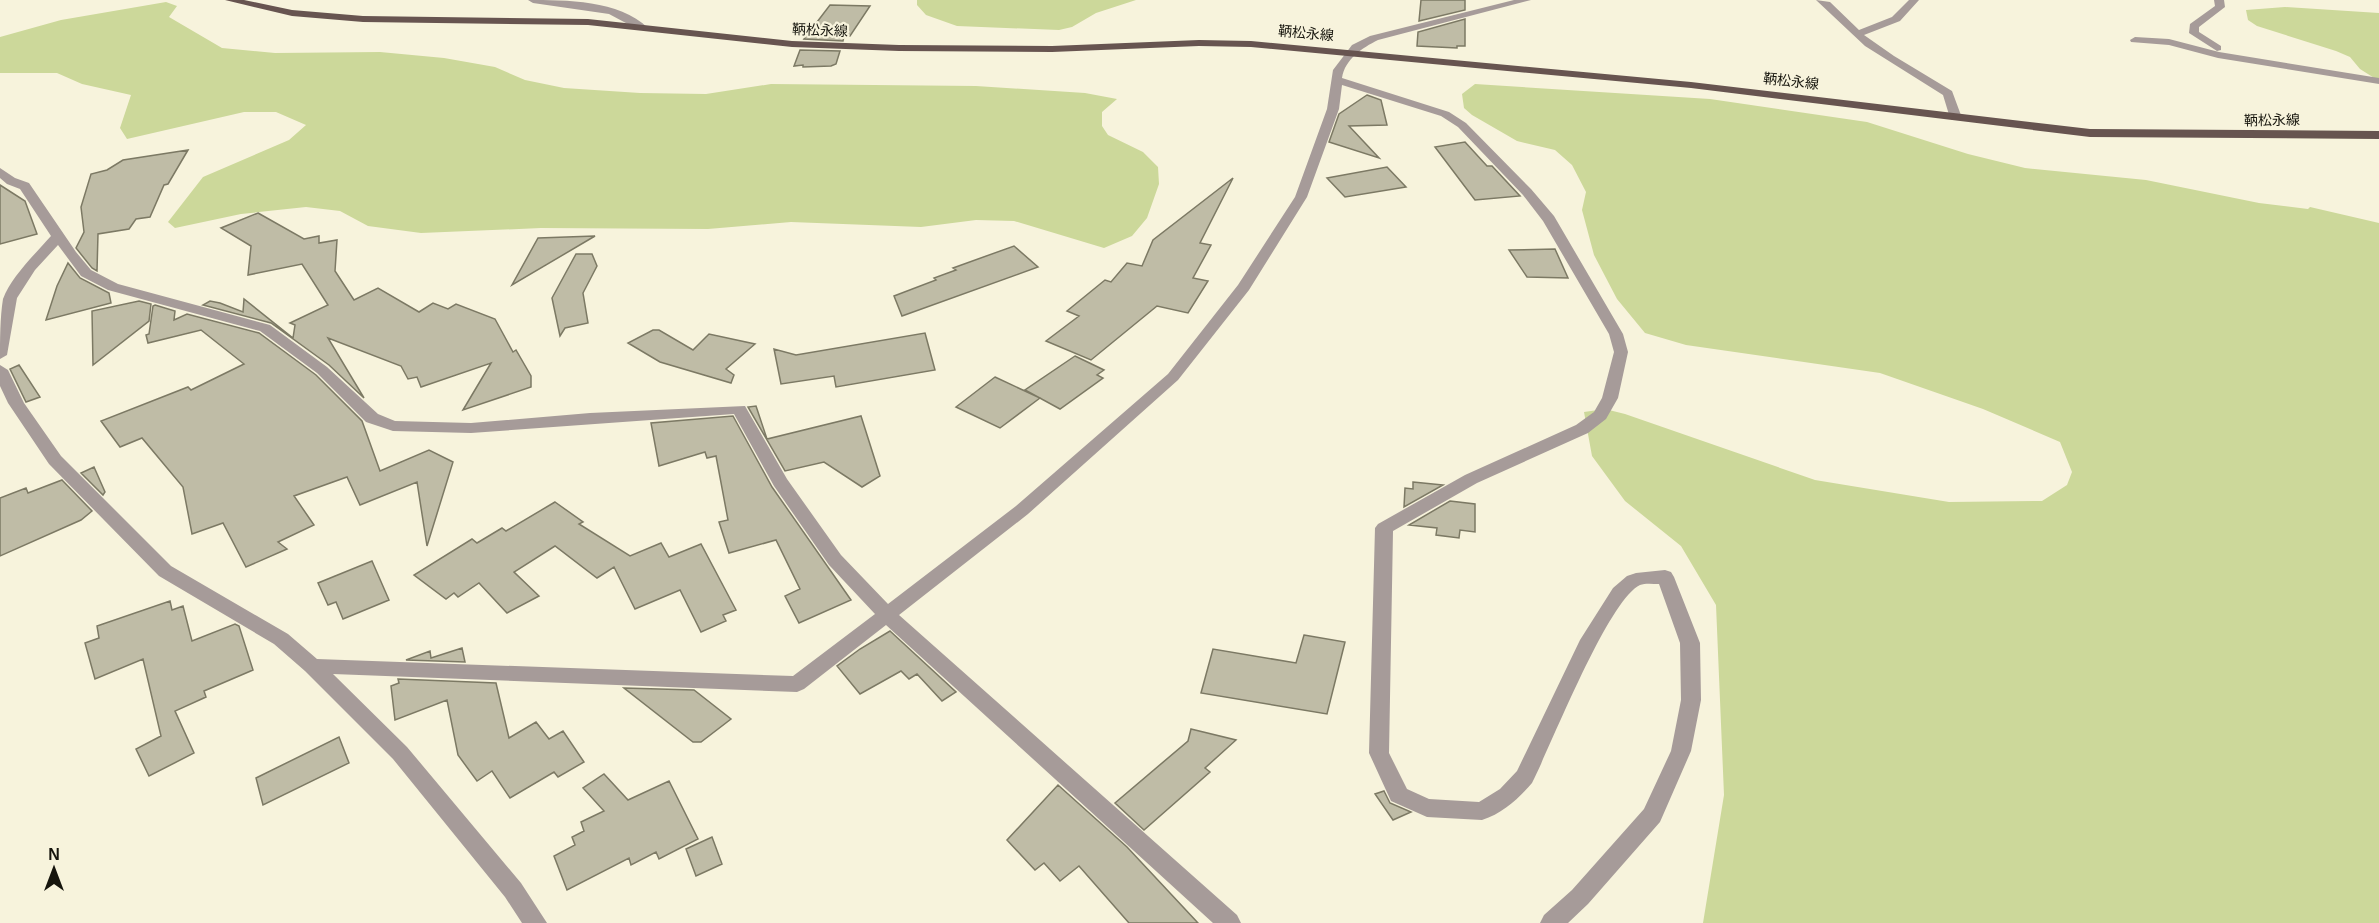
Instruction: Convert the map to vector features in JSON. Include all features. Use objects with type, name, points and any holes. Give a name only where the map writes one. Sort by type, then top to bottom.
[{"type":"main road","name":"鞆松永線","points":[[230,0],[292,13],[363,19],[588,22],[792,44],[899,48],[1052,49],[1199,43],[1251,44],[1854,103],[1956,118],[2090,133],[2379,135]]},
{"type":"street","points":[[533,0],[612,11],[643,28]]},
{"type":"street","points":[[312,666],[797,684],[1022,510],[1173,376],[1244,287],[1301,197],[1333,109],[1338,70],[1350,52],[1374,38],[1526,0]]},
{"type":"street","points":[[1821,0],[1835,8],[1857,34],[1888,57],[1948,93],[1956,118]]},
{"type":"street","points":[[1857,34],[1896,18],[1909,8],[1914,0]]},
{"type":"street","points":[[2219,0],[2220,7],[2194,26],[2194,33],[2234,57]]},
{"type":"street","points":[[2135,40],[2169,42],[2234,57],[2379,81]]},
{"type":"street","points":[[1337,80],[1428,108],[1462,125],[1527,192],[1549,219],[1616,334],[1621,352],[1610,398],[1600,415],[1582,429],[1471,479],[1384,528],[1379,753],[1399,795],[1427,808],[1482,811],[1508,795],[1525,777],[1600,619],[1620,591],[1635,580],[1665,577],[1690,643],[1691,700],[1681,751],[1652,814],[1580,897],[1552,923]]},
{"type":"street","points":[[0,172],[11,181],[25,186],[71,255],[86,273],[113,287],[169,303],[185,304],[265,328],[321,370],[372,417],[393,426],[471,428],[590,417],[739,409],[780,482],[835,560],[887,615],[1229,923]]},
{"type":"street","points":[[0,355],[10,298],[30,268],[59,235]]},
{"type":"street","points":[[1,373],[16,403],[55,460],[165,571],[281,639],[312,666],[400,753],[513,890],[536,923]]},
{"type":"green space","points":[[917,0],[1136,0],[1096,13],[1072,27],[1059,30],[957,26],[926,15],[917,5]]},
{"type":"green space","points":[[166,2],[177,6],[169,17],[222,48],[275,53],[380,52],[444,58],[495,67],[525,80],[564,88],[706,94],[771,84],[976,86],[1085,93],[1117,99],[1102,112],[1102,126],[1108,135],[1143,152],[1158,167],[1159,184],[1147,218],[1132,236],[1104,248],[1014,221],[976,220],[921,227],[791,222],[708,229],[541,228],[421,233],[368,226],[340,211],[306,207],[241,214],[175,228],[168,222],[203,177],[289,140],[306,125],[276,112],[244,112],[127,139],[120,128],[131,95],[82,84],[57,73],[0,73],[0,37],[61,20]]},
{"type":"green space","points":[[2285,7],[2379,13],[2379,81],[2360,69],[2350,57],[2257,26],[2248,20],[2246,10]]},
{"type":"green space","points":[[1475,84],[1710,99],[1867,122],[1968,154],[2025,168],[2146,180],[2259,203],[2308,209],[2310,207],[2379,223],[2379,923],[1703,923],[1724,795],[1716,605],[1681,546],[1625,501],[1592,456],[1584,412],[1605,409],[1625,414],[1815,480],[1949,502],[2042,501],[2067,485],[2072,472],[2060,442],[1983,409],[1880,373],[1686,345],[1645,333],[1617,299],[1594,255],[1582,210],[1586,192],[1572,165],[1555,150],[1517,141],[1472,115],[1464,108],[1462,94]]},
{"type":"building","points":[[1421,0],[1465,0],[1465,10],[1419,21]]},
{"type":"building","points":[[830,5],[870,6],[850,36],[844,36],[843,41],[804,39]]},
{"type":"building","points":[[1465,19],[1465,46],[1457,46],[1457,48],[1417,46],[1418,32]]},
{"type":"building","points":[[800,50],[840,51],[836,64],[831,66],[794,66]]},
{"type":"building","points":[[1367,95],[1381,100],[1387,125],[1349,126],[1379,158],[1329,142],[1339,114]]},
{"type":"building","points":[[1465,142],[1520,196],[1475,200],[1435,147]]},
{"type":"building","points":[[188,150],[168,184],[164,185],[150,217],[136,219],[129,229],[98,234],[97,271],[92,268],[76,248],[84,232],[81,207],[91,174],[107,170],[123,160]]},
{"type":"building","points":[[1387,167],[1406,187],[1345,197],[1327,178]]},
{"type":"building","points":[[1233,178],[1200,243],[1211,245],[1193,278],[1208,281],[1188,313],[1157,306],[1091,360],[1046,341],[1079,316],[1067,311],[1105,280],[1111,282],[1127,263],[1142,266],[1153,240]]},
{"type":"building","points":[[0,185],[25,201],[37,234],[0,244]]},
{"type":"building","points":[[258,213],[304,239],[319,236],[319,243],[337,240],[335,271],[354,300],[378,288],[419,312],[433,303],[448,309],[456,304],[495,319],[513,352],[516,350],[531,376],[531,387],[463,410],[491,363],[421,387],[417,377],[408,379],[401,366],[328,338],[364,398],[329,365],[271,323],[203,305],[210,301],[243,312],[244,299],[293,338],[295,325],[290,323],[328,305],[302,264],[248,275],[251,246],[221,228]]},
{"type":"building","points":[[595,236],[512,285],[538,238]]},
{"type":"building","points":[[1014,246],[1038,267],[902,316],[894,296],[956,270],[953,268]]},
{"type":"building","points":[[1555,249],[1568,278],[1527,277],[1509,250]]},
{"type":"building","points":[[576,254],[592,254],[597,266],[583,293],[588,323],[565,328],[560,336],[552,298]]},
{"type":"building","points":[[68,263],[80,278],[109,293],[111,303],[46,320],[57,286]]},
{"type":"building","points":[[139,301],[151,304],[149,321],[93,365],[92,311]]},
{"type":"building","points":[[155,305],[175,311],[174,320],[187,314],[259,333],[316,375],[362,421],[380,471],[429,450],[453,462],[427,546],[417,482],[360,505],[347,477],[294,496],[314,525],[278,542],[287,549],[246,567],[223,523],[192,534],[183,487],[142,438],[120,447],[101,421],[188,387],[191,390],[244,364],[201,330],[148,343],[146,335],[149,334]]},
{"type":"building","points":[[653,330],[659,330],[693,350],[709,334],[755,344],[726,369],[734,375],[731,383],[660,362],[628,343]]},
{"type":"building","points":[[925,333],[935,370],[836,387],[834,376],[781,384],[774,349],[796,355]]},
{"type":"building","points":[[1075,356],[1104,370],[1097,375],[1103,378],[1060,409],[1025,390]]},
{"type":"building","points":[[19,365],[40,397],[26,402],[10,369]]},
{"type":"building","points":[[995,377],[1040,398],[1000,428],[956,407]]},
{"type":"building","points":[[756,406],[767,439],[861,416],[880,476],[862,487],[824,462],[785,471],[748,407]]},
{"type":"building","points":[[733,416],[772,487],[851,600],[799,623],[785,596],[800,589],[776,540],[729,553],[719,522],[728,520],[716,456],[707,458],[705,452],[659,466],[651,423]]},
{"type":"building","points":[[94,467],[105,492],[103,495],[81,473]]},
{"type":"building","points":[[62,480],[92,511],[81,520],[0,556],[0,498],[26,488],[28,493]]},
{"type":"building","points":[[1413,482],[1443,485],[1404,507],[1405,488],[1413,489]]},
{"type":"building","points":[[1450,501],[1475,504],[1475,532],[1460,530],[1459,538],[1436,535],[1437,528],[1409,525]]},
{"type":"building","points":[[555,502],[583,522],[579,524],[630,556],[661,543],[669,557],[701,544],[736,610],[723,615],[726,621],[701,632],[680,590],[635,609],[614,567],[597,578],[555,546],[514,572],[539,596],[507,613],[479,583],[458,597],[454,593],[446,599],[414,575],[472,539],[477,543],[502,528],[506,531]]},
{"type":"building","points":[[372,561],[389,600],[343,619],[336,602],[328,605],[318,583]]},
{"type":"building","points":[[170,601],[172,610],[183,606],[192,641],[235,624],[239,626],[253,670],[204,691],[206,697],[175,711],[194,753],[149,776],[136,749],[161,736],[143,659],[95,679],[85,643],[99,638],[97,626]]},
{"type":"building","points":[[890,631],[956,692],[942,701],[917,674],[909,679],[901,671],[860,694],[837,666]]},
{"type":"building","points":[[1304,635],[1345,642],[1327,714],[1201,693],[1213,649],[1296,663]]},
{"type":"building","points":[[462,648],[465,662],[406,660],[430,651],[431,658]]},
{"type":"building","points":[[398,679],[496,683],[509,738],[536,722],[549,739],[563,731],[584,762],[558,777],[554,772],[510,798],[492,771],[477,781],[458,755],[447,700],[395,720],[391,686],[399,683]]},
{"type":"building","points":[[624,688],[694,690],[731,719],[701,742],[693,742]]},
{"type":"building","points":[[1191,729],[1236,740],[1205,768],[1210,772],[1144,830],[1115,803],[1188,741]]},
{"type":"building","points":[[339,737],[349,763],[263,805],[256,778]]},
{"type":"building","points":[[604,774],[628,800],[669,781],[698,839],[659,859],[656,852],[631,865],[629,858],[567,890],[554,856],[575,845],[572,837],[584,831],[581,822],[604,811],[583,788]]},
{"type":"building","points":[[1058,785],[1127,847],[1198,923],[1129,923],[1079,866],[1060,881],[1044,863],[1035,870],[1007,840]]},
{"type":"building","points":[[1384,791],[1390,803],[1411,812],[1393,820],[1375,794]]},
{"type":"building","points":[[712,837],[722,864],[696,876],[686,849]]}]
